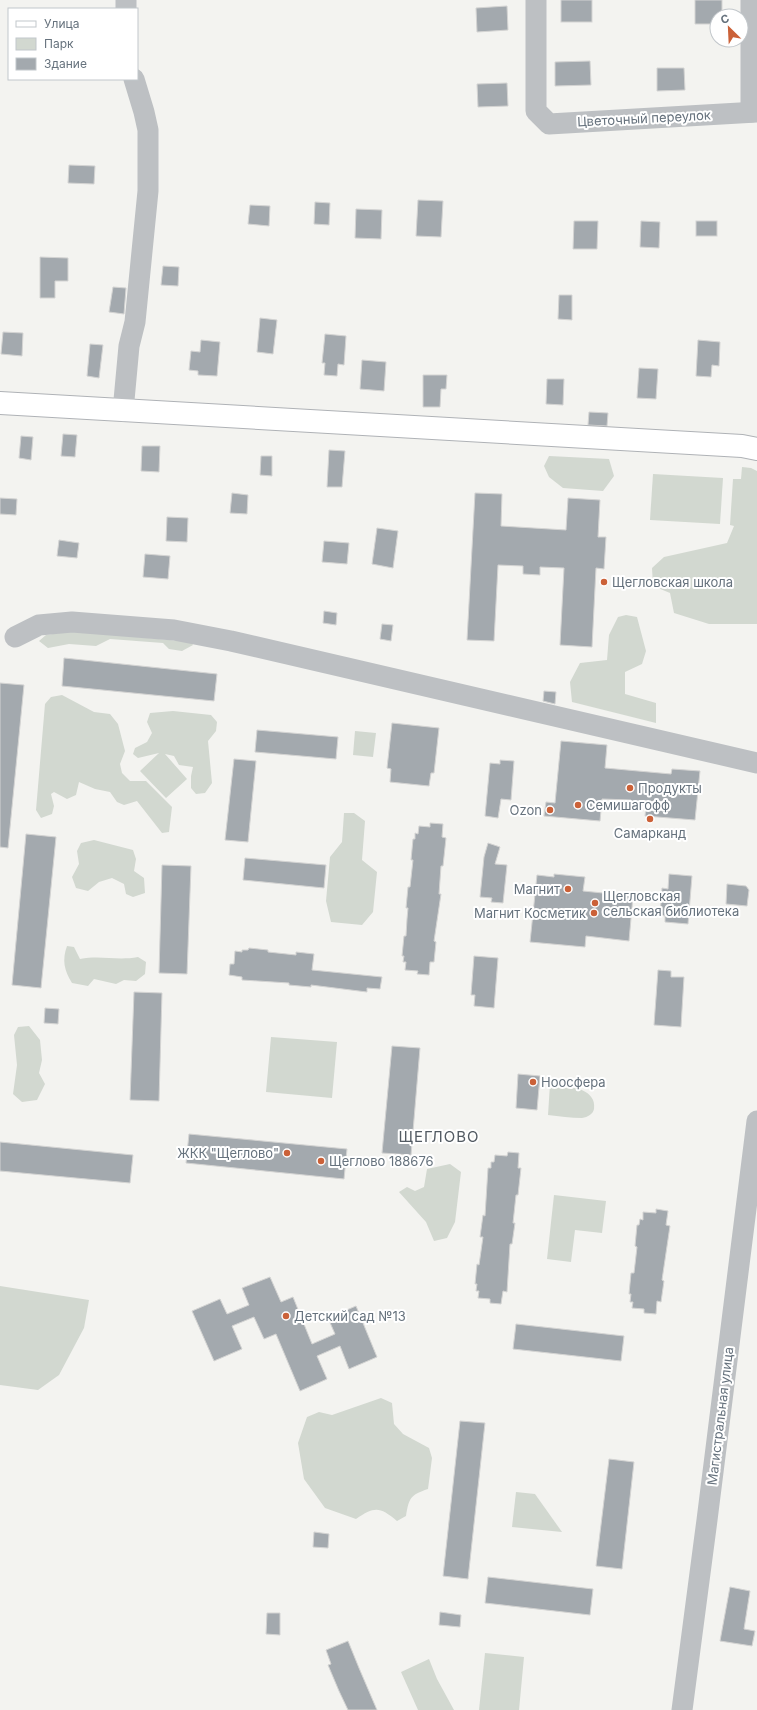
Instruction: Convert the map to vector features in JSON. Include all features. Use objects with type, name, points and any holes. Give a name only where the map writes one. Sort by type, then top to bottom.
[{"type":"main road","points":[[0,403],[742,446],[757,449]]},
{"type":"street","name":"Цветочный переулок","points":[[536,0],[536,111],[549,124],[754,112]]},
{"type":"street","points":[[751,0],[754,112]]},
{"type":"street","points":[[123,411],[129,346],[135,322],[148,191],[148,130],[134,80]]},
{"type":"street","points":[[15,637],[39,625],[72,622],[174,630],[239,643],[757,763]]},
{"type":"street","name":"Магистральная улица","points":[[682,1710],[757,1121]]},
{"type":"green space","points":[[549,456],[609,459],[614,476],[603,491],[563,488],[549,477],[544,466]]},
{"type":"green space","points":[[742,467],[751,468],[757,471],[757,624],[709,624],[674,613],[670,593],[653,586],[652,568],[664,557],[727,543],[734,526],[730,525],[733,479],[741,479]]},
{"type":"green space","points":[[653,474],[723,478],[720,524],[650,520]]},
{"type":"green space","points":[[626,615],[637,617],[646,651],[642,664],[625,672],[625,694],[656,703],[656,723],[572,702],[570,682],[580,663],[607,660],[609,635],[618,617]]},
{"type":"green space","points":[[73,631],[191,642],[193,645],[182,651],[169,649],[163,643],[110,639],[96,646],[69,644],[48,648],[39,641],[46,635]]},
{"type":"green space","points":[[62,695],[94,712],[110,714],[118,724],[125,751],[120,764],[122,773],[130,781],[146,781],[172,807],[169,832],[162,833],[137,801],[124,805],[117,802],[110,792],[95,789],[79,782],[76,795],[67,799],[54,792],[51,794],[54,806],[52,814],[41,818],[36,810],[45,704],[51,697]]},
{"type":"green space","points":[[173,711],[211,715],[217,722],[216,731],[208,741],[212,783],[205,793],[196,794],[191,788],[193,767],[179,765],[174,756],[165,754],[187,779],[166,798],[140,771],[159,753],[138,758],[133,754],[135,748],[147,742],[152,733],[147,722],[150,713]]},
{"type":"green space","points":[[355,731],[376,733],[373,757],[353,755]]},
{"type":"green space","points":[[344,813],[354,813],[365,821],[362,860],[377,872],[373,912],[362,925],[331,922],[326,901],[330,857],[342,842]]},
{"type":"green space","points":[[94,840],[133,850],[136,859],[134,871],[144,878],[145,893],[133,897],[126,894],[124,884],[112,878],[99,882],[88,891],[76,888],[72,877],[79,864],[77,851],[81,843]]},
{"type":"green space","points":[[67,946],[74,947],[80,959],[138,957],[146,962],[145,974],[136,981],[124,980],[116,984],[94,979],[88,986],[72,983],[67,974],[64,960]]},
{"type":"green space","points":[[29,1026],[40,1040],[42,1060],[39,1073],[45,1084],[37,1100],[22,1102],[13,1094],[17,1065],[14,1035],[18,1027]]},
{"type":"green space","points":[[271,1037],[337,1042],[332,1098],[266,1092]]},
{"type":"green space","points":[[558,1081],[576,1087],[588,1093],[592,1097],[594,1109],[591,1114],[582,1118],[548,1115],[550,1084]]},
{"type":"green space","points":[[450,1164],[461,1172],[455,1222],[447,1238],[434,1241],[426,1222],[399,1192],[407,1187],[415,1191],[424,1187],[427,1169]]},
{"type":"green space","points":[[554,1195],[606,1201],[602,1233],[575,1230],[571,1262],[547,1259]]},
{"type":"green space","points":[[0,1286],[89,1300],[84,1328],[59,1375],[38,1390],[0,1385]]},
{"type":"green space","points":[[381,1398],[392,1403],[394,1424],[403,1434],[429,1448],[432,1458],[428,1489],[417,1493],[411,1498],[406,1516],[397,1521],[386,1513],[377,1510],[368,1512],[356,1519],[325,1508],[304,1479],[298,1443],[307,1417],[319,1412],[332,1415]]},
{"type":"green space","points":[[516,1492],[535,1494],[562,1532],[512,1527]]},
{"type":"green space","points":[[485,1653],[524,1657],[519,1710],[479,1710]]},
{"type":"green space","points":[[429,1659],[437,1679],[454,1710],[418,1710],[401,1672]]},
{"type":"building","points":[[561,0],[592,0],[592,22],[561,22]]},
{"type":"building","points":[[695,0],[722,0],[722,8],[709,8],[709,24],[695,24]]},
{"type":"building","points":[[507,6],[508,30],[477,32],[476,8]]},
{"type":"building","points":[[590,61],[591,85],[555,86],[555,62]]},
{"type":"building","points":[[657,68],[684,68],[685,90],[657,91]]},
{"type":"building","points":[[507,83],[508,106],[478,107],[477,84]]},
{"type":"building","points":[[69,165],[95,166],[94,184],[68,183]]},
{"type":"building","points":[[418,200],[443,201],[441,237],[416,236]]},
{"type":"building","points":[[315,202],[330,203],[329,225],[314,224]]},
{"type":"building","points":[[250,205],[270,206],[269,226],[248,224]]},
{"type":"building","points":[[356,209],[382,210],[381,239],[355,238]]},
{"type":"building","points":[[574,221],[598,221],[597,249],[573,249]]},
{"type":"building","points":[[641,221],[660,222],[659,248],[640,247]]},
{"type":"building","points":[[696,221],[717,221],[717,236],[696,236]]},
{"type":"building","points":[[40,257],[68,258],[68,281],[55,281],[55,298],[40,298]]},
{"type":"building","points":[[163,266],[179,267],[178,286],[161,285]]},
{"type":"building","points":[[113,287],[126,288],[124,314],[109,312]]},
{"type":"building","points":[[559,295],[572,295],[572,320],[558,319]]},
{"type":"building","points":[[260,318],[277,320],[273,354],[257,352]]},
{"type":"building","points":[[3,332],[23,333],[22,356],[1,354]]},
{"type":"building","points":[[325,334],[346,336],[344,365],[338,364],[337,376],[324,375],[325,363],[322,363]]},
{"type":"building","points":[[201,340],[220,342],[217,376],[198,375],[198,371],[189,370],[191,351],[200,352]]},
{"type":"building","points":[[698,340],[720,342],[719,366],[712,365],[711,377],[696,376]]},
{"type":"building","points":[[90,344],[103,345],[99,378],[87,376]]},
{"type":"building","points":[[362,360],[386,362],[384,391],[360,389]]},
{"type":"building","points":[[639,368],[658,369],[656,399],[637,398]]},
{"type":"building","points":[[423,375],[447,375],[446,389],[441,389],[440,407],[423,407]]},
{"type":"building","points":[[547,379],[564,379],[563,405],[546,404]]},
{"type":"building","points":[[589,412],[608,413],[607,426],[588,425]]},
{"type":"building","points":[[63,434],[77,435],[75,457],[61,456]]},
{"type":"building","points":[[21,436],[33,437],[31,460],[19,458]]},
{"type":"building","points":[[142,446],[160,446],[159,472],[141,471]]},
{"type":"building","points":[[329,450],[345,451],[342,487],[327,487]]},
{"type":"building","points":[[261,456],[272,456],[272,476],[260,475]]},
{"type":"building","points":[[232,493],[248,495],[247,514],[230,513]]},
{"type":"building","points":[[475,493],[502,494],[501,526],[566,530],[568,498],[600,500],[598,537],[606,537],[604,569],[596,568],[592,647],[560,645],[564,568],[540,567],[540,575],[523,574],[523,566],[498,565],[494,641],[467,640]]},
{"type":"building","points":[[0,498],[17,499],[16,515],[0,514]]},
{"type":"building","points":[[167,517],[188,518],[187,542],[166,541]]},
{"type":"building","points":[[377,528],[398,531],[393,568],[372,564]]},
{"type":"building","points":[[59,540],[79,543],[77,558],[57,556]]},
{"type":"building","points":[[324,541],[349,543],[347,564],[322,562]]},
{"type":"building","points":[[145,554],[170,556],[168,579],[143,577]]},
{"type":"building","points":[[324,611],[337,613],[336,625],[323,623]]},
{"type":"building","points":[[382,624],[393,625],[391,641],[380,639]]},
{"type":"building","points":[[64,658],[217,674],[214,701],[62,686]]},
{"type":"building","points":[[0,683],[24,685],[8,848],[0,847]]},
{"type":"building","points":[[544,691],[556,692],[555,704],[543,701]]},
{"type":"building","points":[[392,723],[439,728],[434,773],[431,773],[429,786],[390,782],[391,769],[387,768]]},
{"type":"building","points":[[257,730],[338,737],[336,759],[255,752]]},
{"type":"building","points":[[561,741],[607,745],[605,768],[671,774],[672,769],[700,771],[695,820],[645,816],[646,807],[633,804],[631,800],[602,799],[600,821],[544,816],[546,802],[555,803]]},
{"type":"building","points":[[234,759],[256,761],[248,842],[225,840]]},
{"type":"building","points":[[500,760],[514,761],[511,800],[501,799],[498,818],[485,816],[490,763],[500,764]]},
{"type":"building","points":[[430,823],[443,824],[442,837],[446,838],[443,866],[441,866],[439,894],[441,894],[434,941],[436,942],[434,962],[430,962],[429,975],[417,974],[418,971],[405,970],[406,962],[403,962],[404,956],[402,956],[404,936],[406,936],[408,908],[406,908],[413,860],[411,860],[413,839],[415,839],[415,833],[418,834],[419,826],[430,827]]},
{"type":"building","points":[[26,834],[56,837],[41,988],[12,985]]},
{"type":"building","points":[[488,843],[500,847],[495,864],[507,865],[503,903],[491,902],[492,898],[480,897],[484,857]]},
{"type":"building","points":[[245,858],[326,865],[324,888],[243,880]]},
{"type":"building","points":[[162,865],[191,866],[187,974],[159,973]]},
{"type":"building","points":[[554,874],[585,877],[583,891],[633,896],[629,941],[586,936],[585,947],[530,942],[537,875],[554,877]]},
{"type":"building","points":[[669,874],[692,876],[688,924],[665,922],[665,916],[660,915],[662,888],[668,889]]},
{"type":"building","points":[[727,884],[746,886],[749,890],[747,906],[726,904]]},
{"type":"building","points":[[249,948],[296,955],[296,952],[314,954],[312,970],[382,977],[380,989],[367,988],[367,992],[311,985],[311,987],[289,985],[289,983],[242,980],[242,977],[229,975],[230,964],[234,964],[235,951],[242,952],[242,950],[248,950]]},
{"type":"building","points":[[474,956],[498,958],[494,1008],[474,1006],[475,995],[471,995]]},
{"type":"building","points":[[658,970],[671,971],[671,977],[684,977],[681,1027],[654,1025]]},
{"type":"building","points":[[134,992],[162,993],[159,1101],[130,1100]]},
{"type":"building","points":[[45,1008],[59,1009],[58,1024],[44,1023]]},
{"type":"building","points":[[392,1046],[420,1048],[411,1155],[382,1153]]},
{"type":"building","points":[[518,1074],[540,1076],[537,1110],[516,1108]]},
{"type":"building","points":[[189,1134],[347,1149],[344,1179],[186,1163]]},
{"type":"building","points":[[0,1142],[133,1155],[130,1183],[0,1171]]},
{"type":"building","points":[[508,1152],[519,1153],[518,1168],[521,1168],[518,1195],[516,1195],[513,1223],[515,1223],[512,1244],[510,1244],[507,1292],[503,1291],[501,1304],[490,1303],[490,1299],[478,1298],[479,1291],[476,1291],[477,1284],[475,1284],[477,1264],[479,1265],[483,1237],[480,1237],[483,1215],[485,1216],[488,1168],[491,1168],[491,1162],[494,1162],[495,1155],[507,1156]]},
{"type":"building","points":[[656,1209],[668,1211],[666,1225],[670,1226],[662,1280],[664,1281],[661,1302],[657,1301],[656,1314],[644,1313],[644,1309],[632,1308],[633,1302],[630,1302],[631,1294],[629,1294],[631,1273],[634,1273],[637,1247],[635,1246],[637,1225],[639,1225],[640,1219],[643,1220],[643,1212],[656,1213]]},
{"type":"building","points":[[270,1277],[281,1302],[293,1297],[312,1344],[335,1334],[328,1318],[356,1306],[377,1357],[349,1369],[340,1346],[317,1356],[327,1379],[300,1391],[276,1334],[264,1339],[254,1317],[232,1326],[242,1349],[214,1361],[192,1311],[220,1299],[227,1314],[249,1305],[242,1288]]},
{"type":"building","points":[[516,1324],[624,1336],[621,1361],[513,1349]]},
{"type":"building","points":[[460,1421],[485,1423],[468,1579],[443,1576]]},
{"type":"building","points":[[609,1459],[634,1462],[622,1569],[596,1566]]},
{"type":"building","points":[[314,1532],[329,1534],[328,1548],[313,1547]]},
{"type":"building","points":[[488,1577],[593,1589],[590,1615],[485,1603]]},
{"type":"building","points":[[730,1587],[750,1591],[744,1629],[755,1631],[752,1646],[720,1641]]},
{"type":"building","points":[[440,1612],[461,1615],[460,1627],[439,1625]]},
{"type":"building","points":[[267,1613],[280,1613],[280,1635],[266,1634]]},
{"type":"building","points":[[348,1641],[377,1710],[348,1710],[328,1665],[331,1664],[326,1650]]},
{"type":"place","name":"Щегловская школа","points":[[604,582]]},
{"type":"place","name":"Продукты","points":[[630,788]]},
{"type":"place","name":"Семишагофф","points":[[578,805]]},
{"type":"place","name":"Ozon","points":[[550,810]]},
{"type":"place","name":"Самарканд","points":[[650,819]]},
{"type":"place","name":"Магнит","points":[[568,889]]},
{"type":"place","name":"Щегловская сельская библиотека","points":[[595,903]]},
{"type":"place","name":"Магнит Косметик","points":[[594,913]]},
{"type":"place","name":"Ноосфера","points":[[533,1082]]},
{"type":"place","name":"ЖКК \"Щеглово\"","points":[[287,1153]]},
{"type":"place","name":"Щеглово 188676","points":[[321,1161]]},
{"type":"place","name":"Детский сад №13","points":[[286,1316]]},
{"type":"district","name":"ЩЕГЛОВО","points":[[439,1136]]}]
